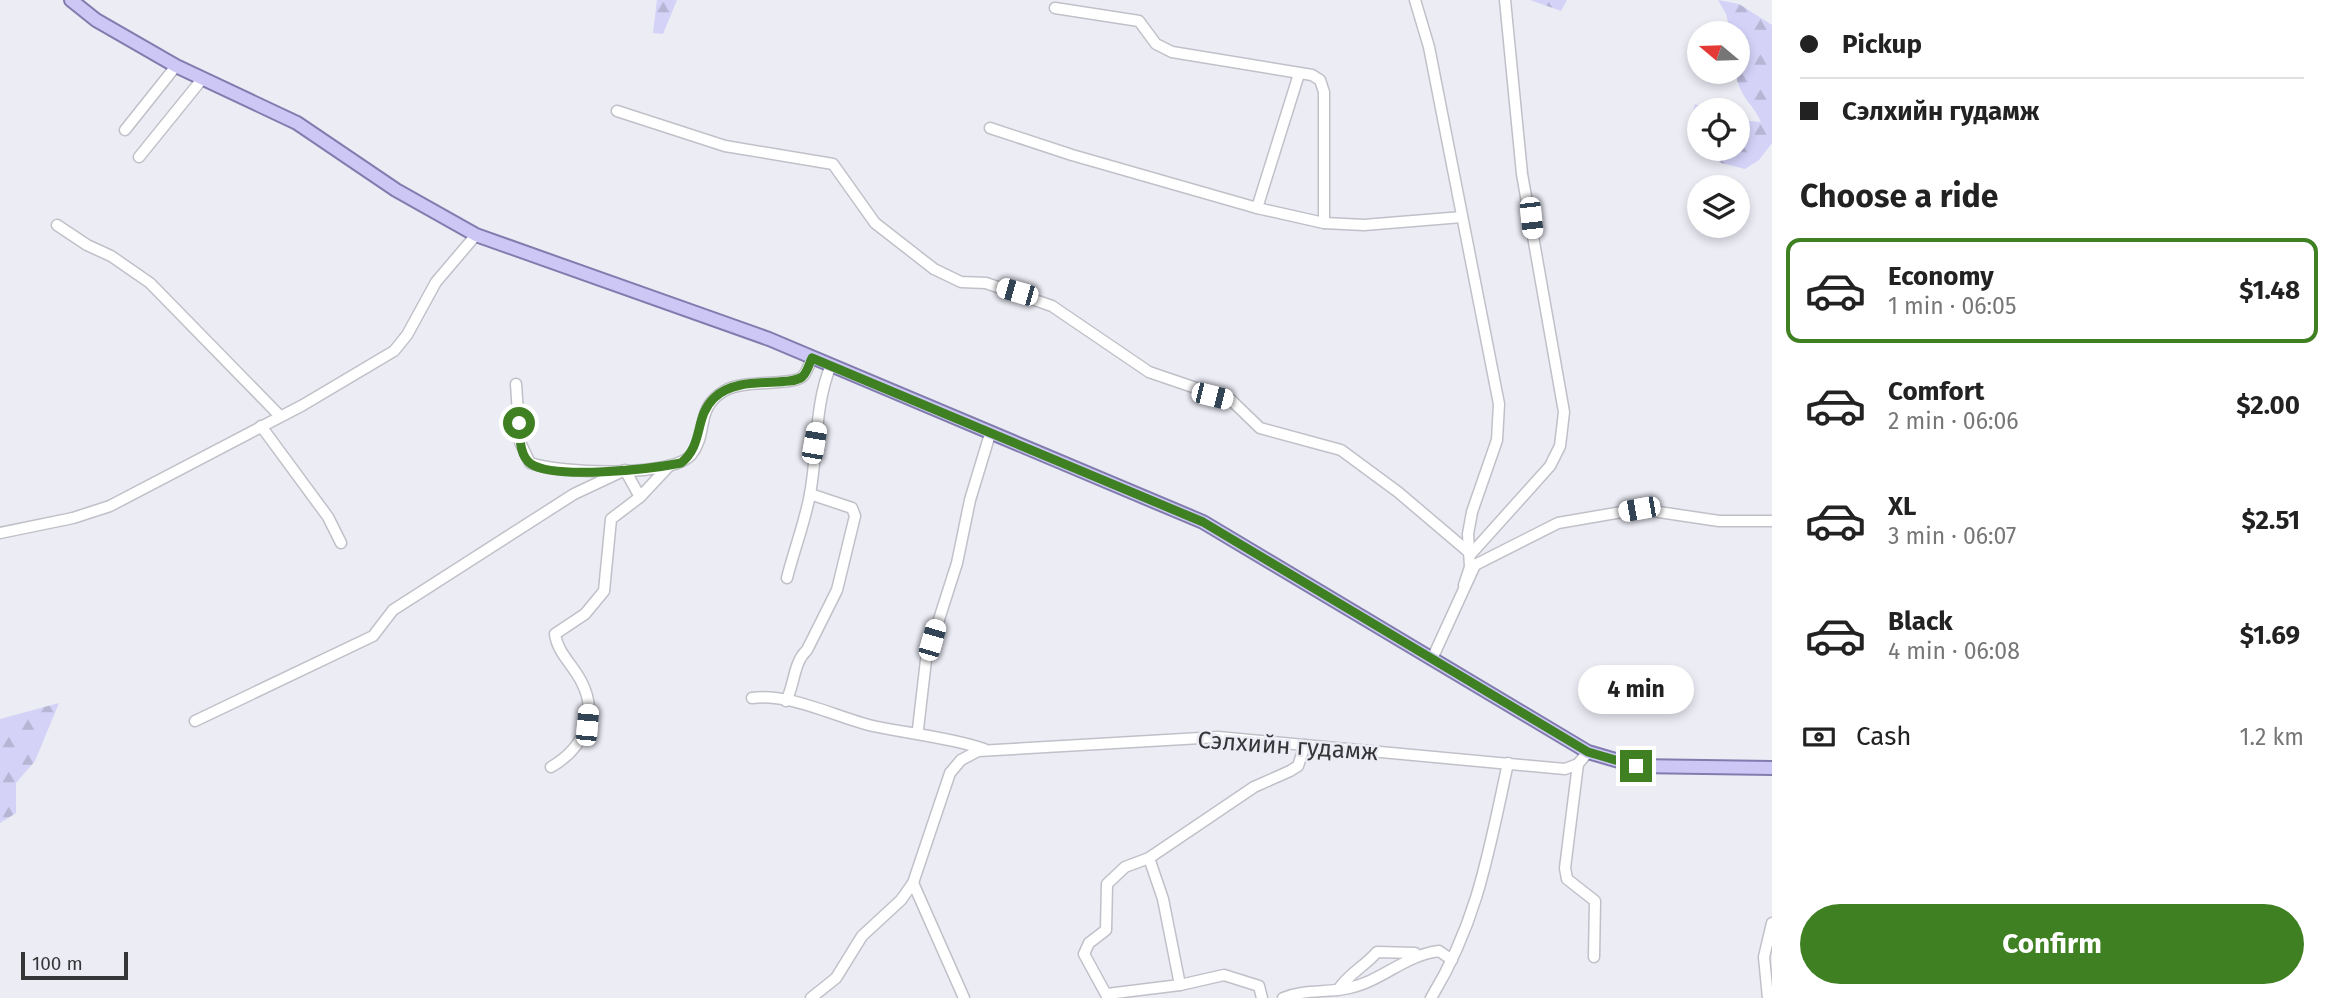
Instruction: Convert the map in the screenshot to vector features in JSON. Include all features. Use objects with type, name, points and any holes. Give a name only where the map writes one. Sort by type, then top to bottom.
[{"type":"main road","points":[[71,0],[96,20],[176,66],[297,123],[396,190],[476,235],[769,339],[1203,522],[1588,752],[1636,766],[1772,768]]},
{"type":"street","points":[[1415,0],[1429,47],[1499,404],[1497,440],[1472,512],[1468,534],[1471,567],[1432,659]]},
{"type":"street","points":[[1471,554],[1550,466],[1560,446],[1564,412],[1522,174],[1505,0]]},
{"type":"street","points":[[1055,8],[1139,22],[1156,44],[1172,52],[1312,75],[1320,80],[1324,92],[1324,223]]},
{"type":"street","points":[[125,130],[176,66]]},
{"type":"street","points":[[1257,208],[1299,74]]},
{"type":"street","points":[[139,157],[203,78]]},
{"type":"street","points":[[617,111],[725,146],[833,164],[874,223],[941,274],[961,282],[986,283],[1052,306],[1138,366],[1231,400],[1260,428],[1341,450],[1398,492],[1471,554]]},
{"type":"street","points":[[990,128],[1043,147],[1257,208],[1324,223],[1364,225],[1462,217]]},
{"type":"street","points":[[57,225],[87,245],[111,256],[150,283],[279,415]]},
{"type":"street","points":[[0,533],[110,506],[279,415],[303,405],[394,351],[407,335],[436,282],[476,235]]},
{"type":"street","points":[[516,384],[520,442],[530,463],[562,471],[625,470],[681,463],[695,448],[704,412],[714,398],[726,389],[750,383],[796,380],[804,374],[812,358]]},
{"type":"street","points":[[787,578],[810,494],[814,443],[831,365]]},
{"type":"street","points":[[261,426],[328,517],[341,543]]},
{"type":"street","points":[[918,729],[926,660],[960,553],[970,500],[990,434]]},
{"type":"street","points":[[551,767],[570,756],[580,743],[587,725],[589,704],[582,681],[560,650],[555,634],[585,614],[604,591],[611,519],[639,497],[670,465]]},
{"type":"street","points":[[625,470],[639,497]]},
{"type":"street","points":[[195,721],[373,636],[393,610],[431,583],[509,538],[573,494],[625,470]]},
{"type":"street","points":[[786,701],[794,686],[800,656],[807,650],[837,590],[855,516],[852,508],[843,503],[810,494]]},
{"type":"street","points":[[1464,585],[1475,565],[1558,523],[1639,509],[1719,521],[1772,521]]},
{"type":"street","points":[[752,698],[768,696],[873,726],[964,742],[988,751]]},
{"type":"street","name":"Сэлхийн гудамж","points":[[811,998],[836,978],[862,936],[901,900],[914,884],[950,773],[961,760],[978,751],[1218,737],[1565,769],[1578,764]]},
{"type":"street","points":[[1262,998],[1259,985],[1224,975],[1108,996],[1084,954],[1084,949],[1106,930],[1107,884],[1125,867],[1149,858],[1254,787],[1298,766],[1305,746]]},
{"type":"street","points":[[1588,752],[1578,764],[1565,868],[1567,879],[1595,901],[1594,957]]},
{"type":"street","points":[[1431,998],[1452,960],[1477,904],[1508,763]]},
{"type":"street","points":[[1149,858],[1166,913],[1180,985]]},
{"type":"street","points":[[914,884],[964,998]]},
{"type":"street","points":[[1768,998],[1764,947],[1772,923]]},
{"type":"street","points":[[1338,989],[1346,977],[1362,969],[1377,952],[1439,951],[1452,960]]},
{"type":"street","points":[[1283,998],[1338,989],[1376,979],[1420,953]]},
{"type":"green space","points":[[657,0],[677,0],[663,34],[653,33]]},
{"type":"green space","points":[[1530,0],[1567,0],[1561,11]]},
{"type":"green space","points":[[1718,0],[1739,4],[1772,25],[1772,143],[1759,160],[1745,169],[1718,161],[1750,161],[1750,121],[1761,122],[1750,104],[1750,98],[1746,98],[1738,84],[1750,84],[1750,21],[1728,21]]},
{"type":"green space","points":[[59,703],[35,761],[16,783],[16,813],[0,823],[0,719]]},
{"type":"route","points":[[519,423],[523,453],[530,463],[543,468],[588,472],[681,463],[695,448],[704,412],[714,398],[726,389],[750,383],[796,380],[804,374],[812,358],[1203,522],[1588,752],[1636,766]]}]
